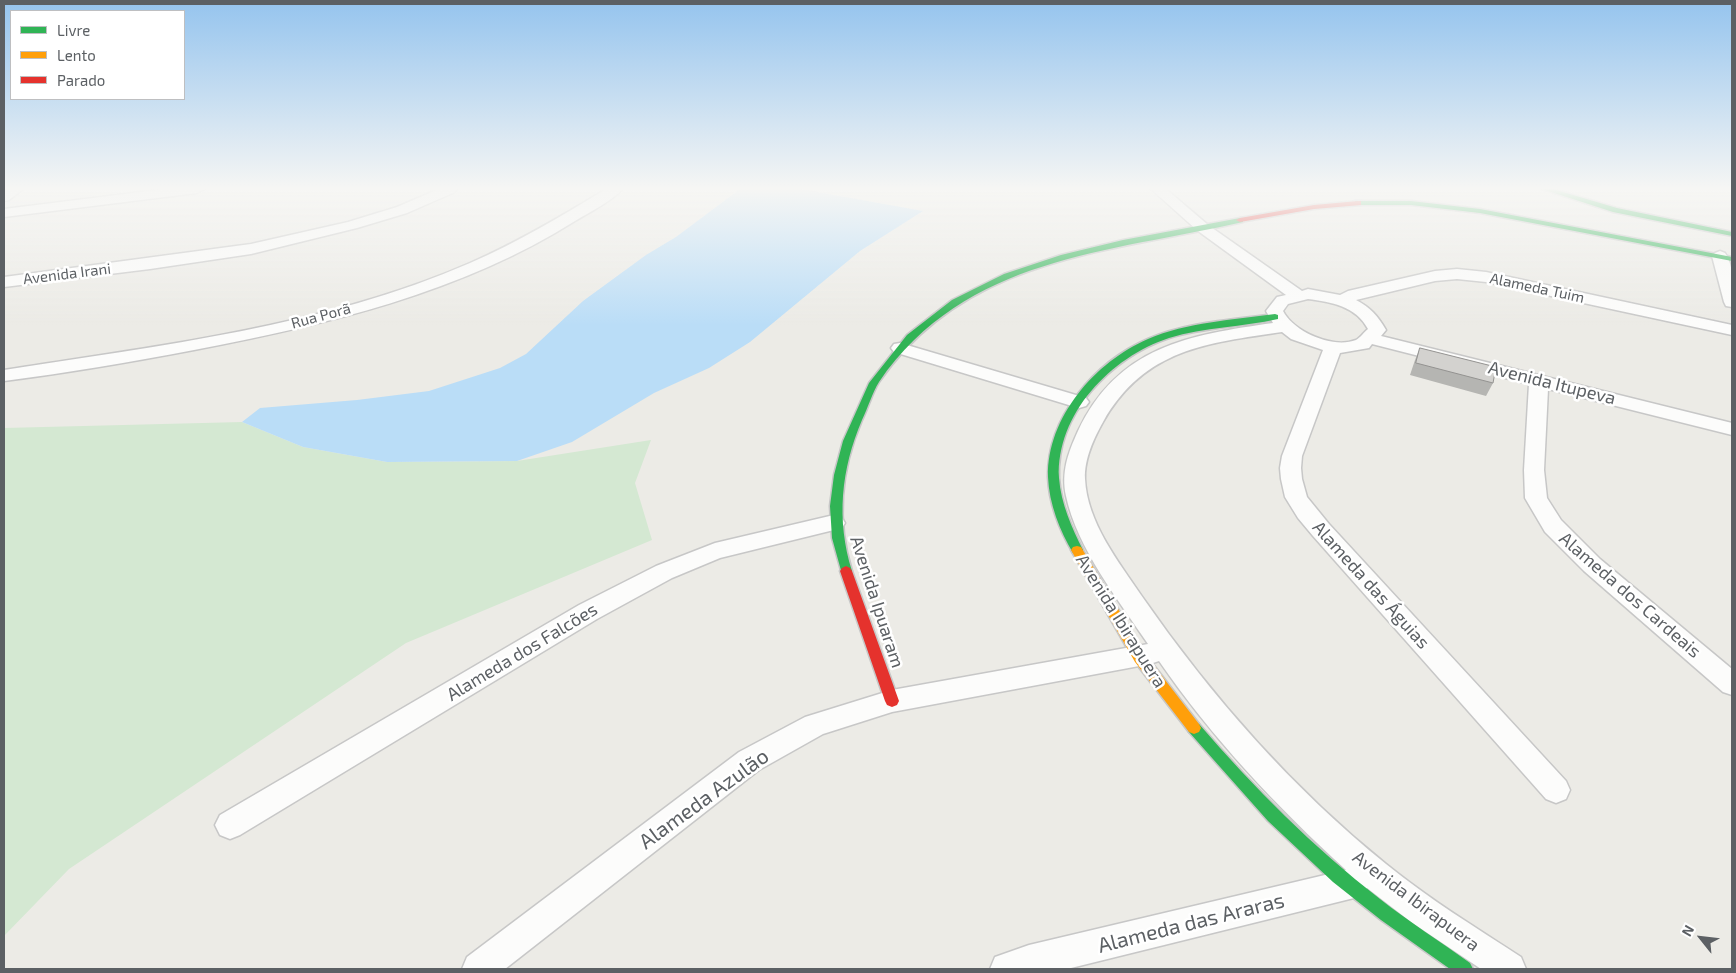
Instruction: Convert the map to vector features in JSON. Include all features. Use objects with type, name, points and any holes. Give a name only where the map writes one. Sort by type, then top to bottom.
[{"type":"street","name":"Avenida Irani","points":[[4,282],[251,249],[312,234]]},
{"type":"street","name":"Rua Porã","points":[[4,376],[155,352],[256,332],[400,294],[464,271],[542,234]]},
{"type":"street","name":"Avenida Ipuaram","points":[[892,701],[838,548],[834,523],[838,484],[851,432],[861,404],[878,375],[900,348],[932,317],[972,291],[1001,276],[1078,251],[1168,234]]},
{"type":"street","points":[[1212,234],[1297,296]]},
{"type":"street","name":"Avenida Ipuaram","points":[[1605,234],[1726,258]]},
{"type":"street","points":[[1726,258],[1732,302]]},
{"type":"street","name":"Alameda Tuim","points":[[1343,300],[1354,294],[1435,276],[1457,274],[1486,277],[1732,330]]},
{"type":"street","points":[[1297,296],[1325,296],[1343,300],[1360,308],[1373,319],[1377,330],[1372,339],[1363,344],[1349,347],[1314,343],[1296,336],[1279,322],[1274,310],[1277,304],[1283,300],[1297,296]]},
{"type":"street","name":"Avenida Ibirapuera","points":[[1279,322],[1173,334],[1153,340],[1131,351],[1106,370],[1079,402],[1062,434],[1056,453],[1053,480],[1060,514],[1068,534],[1139,656],[1226,767],[1287,828],[1361,879],[1464,969]]},
{"type":"street","name":"Avenida Ibirapuera","points":[[1279,322],[1173,349],[1150,358],[1124,377],[1103,403],[1076,457],[1074,480],[1086,523],[1114,575],[1166,651],[1214,714],[1298,805],[1361,879],[1418,908],[1510,969]]},
{"type":"street","name":"Avenida Itupeva","points":[[1372,339],[1732,429]]},
{"type":"street","name":"Alameda das Águias","points":[[1333,346],[1292,456],[1290,475],[1298,502],[1320,530],[1556,790]]},
{"type":"street","points":[[900,348],[1079,402]]},
{"type":"street","name":"Alameda dos Cardeais","points":[[1539,380],[1534,470],[1536,498],[1553,526],[1592,565],[1732,684]]},
{"type":"street","name":"Alameda dos Falcões","points":[[230,825],[588,612],[664,572],[715,552],[834,523]]},
{"type":"street","name":"Alameda Azulão","points":[[479,969],[749,761],[815,725],[892,701],[1166,651]]},
{"type":"street","name":"Alameda das Araras","points":[[1007,969],[1361,879]]},
{"type":"green space","points":[[242,422],[303,447],[387,462],[517,461],[651,440],[635,483],[652,540],[406,643],[69,869],[4,936],[4,428]]},
{"type":"water","points":[[679,234],[886,234],[860,251],[750,342],[709,368],[654,393],[572,442],[517,461],[387,462],[303,447],[242,422],[260,408],[357,400],[429,391],[500,368],[526,354],[583,301],[646,255]]},
{"type":"building","points":[[1420,348],[1496,367],[1493,383],[1416,363]]},
{"type":"traffic: fast","points":[[846,571],[838,538],[836,506],[837,491],[848,441],[874,383],[910,337],[955,302],[1007,276],[1064,257],[1123,242],[1163,234]]},
{"type":"traffic: fast","points":[[1603,234],[1732,259]]},
{"type":"traffic: fast","points":[[1077,550],[1060,510],[1054,488],[1054,466],[1057,446],[1064,427],[1086,391],[1117,361],[1152,341],[1197,328],[1275,317]]},
{"type":"traffic: fast","points":[[1194,728],[1253,795],[1317,857],[1374,905],[1464,969]]},
{"type":"traffic: slow","points":[[1077,550],[1140,658],[1194,728]]},
{"type":"traffic: jam","points":[[846,571],[892,701]]}]
